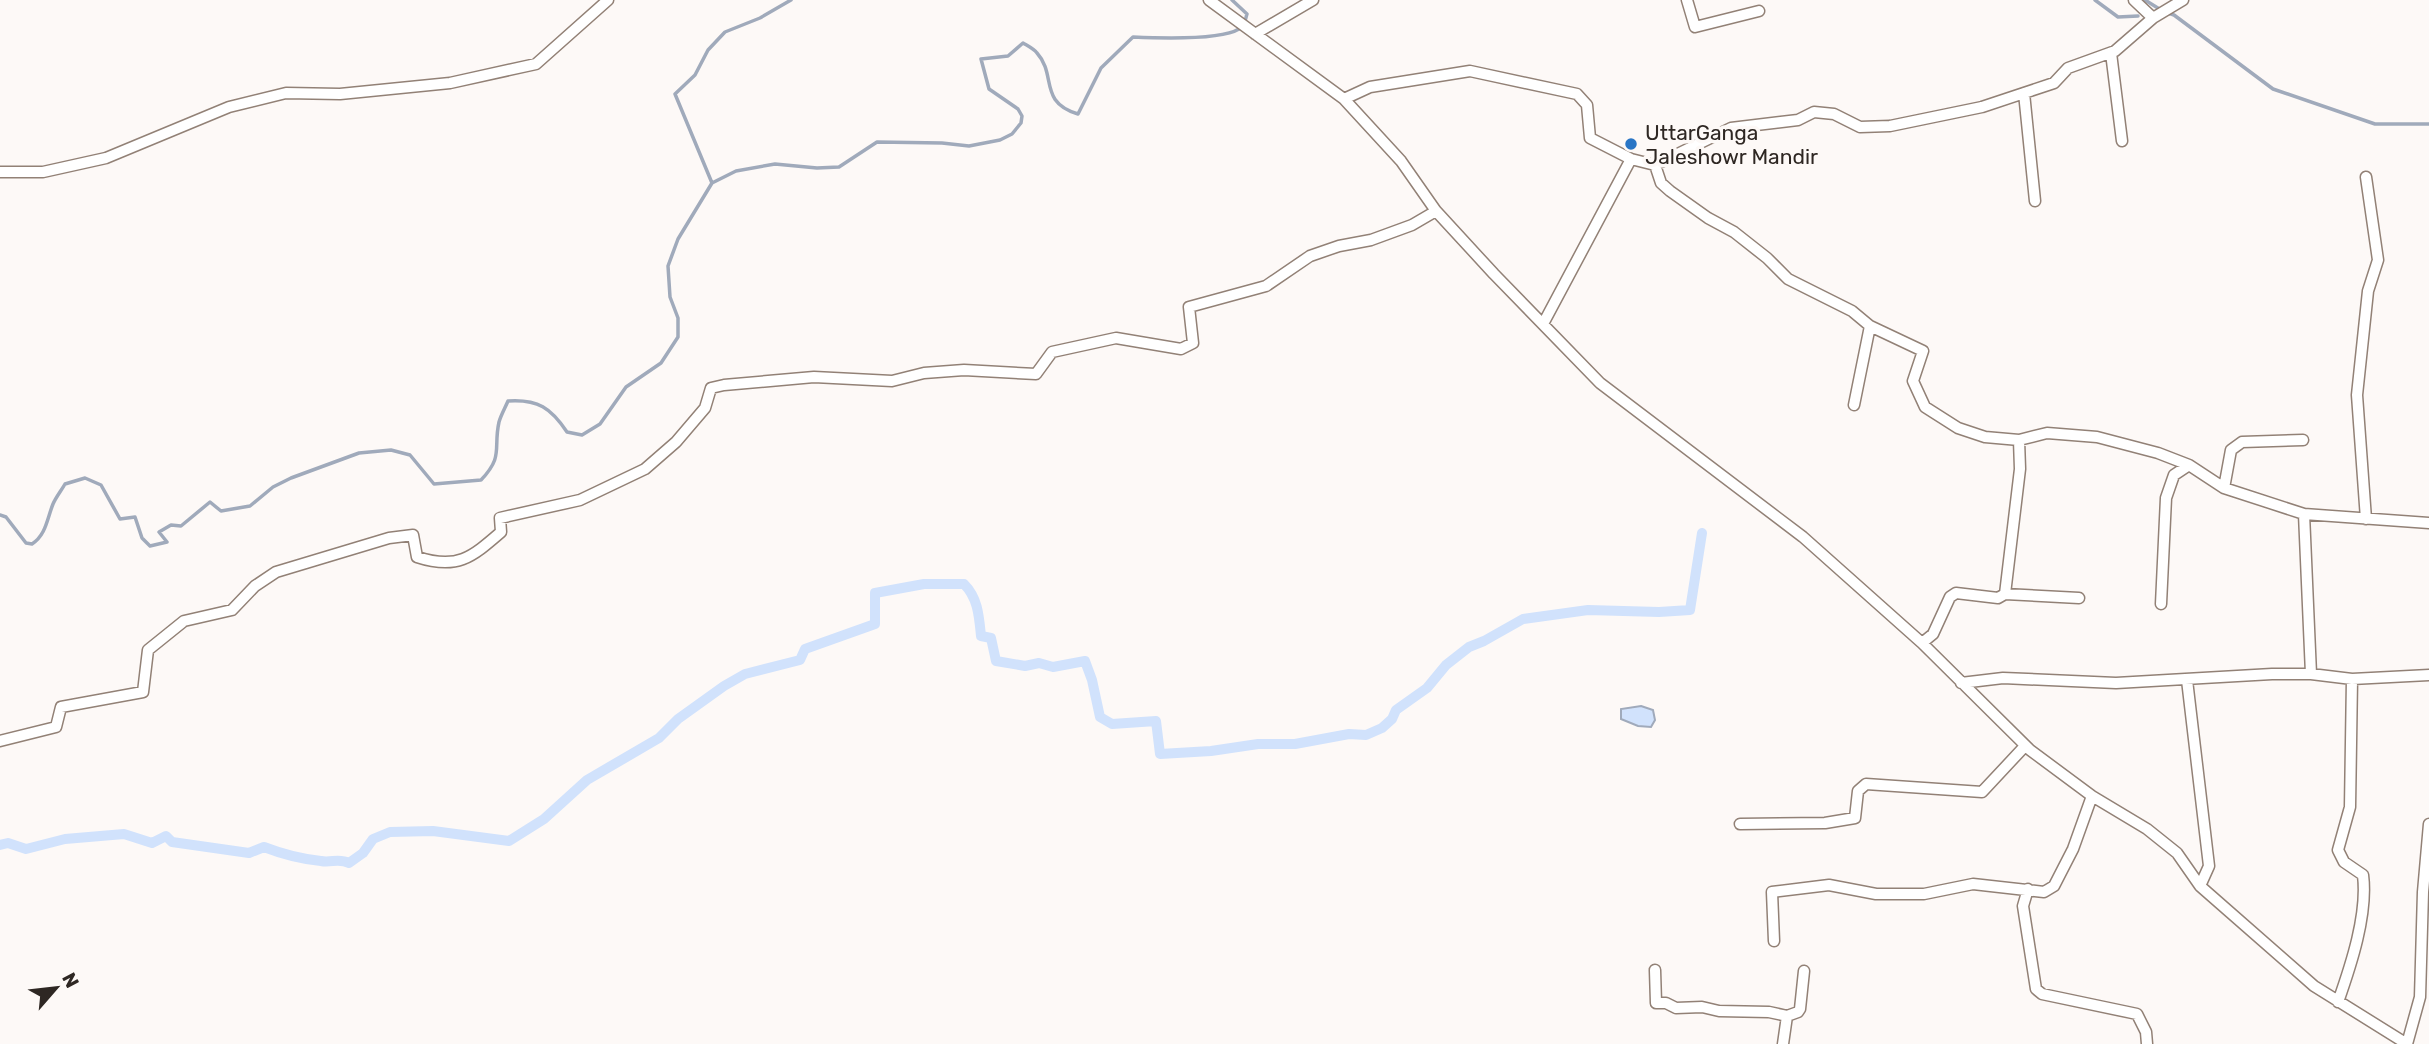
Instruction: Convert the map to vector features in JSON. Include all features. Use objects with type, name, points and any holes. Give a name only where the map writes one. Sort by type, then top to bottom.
[{"type":"street","points":[[0,172],[43,172],[106,158],[229,107],[286,93],[340,94],[450,83],[536,64],[608,0]]},
{"type":"street","points":[[1209,0],[1344,99],[1401,161],[1436,211],[1600,383],[1803,537],[1922,643],[2025,746],[2092,796],[2147,829],[2177,853],[2200,886],[2314,986],[2407,1044],[2420,997],[2423,892],[2429,824]]},
{"type":"street","points":[[1253,34],[1313,0]]},
{"type":"street","points":[[1687,0],[1695,27],[1759,11]]},
{"type":"street","points":[[2134,0],[2158,16]]},
{"type":"street","points":[[1344,99],[1370,87],[1470,71],[1577,94],[1587,105],[1590,138],[1631,159],[1655,165],[1731,128],[1798,120],[1814,112],[1833,114],[1860,127],[1890,126],[1982,107],[2054,83],[2068,68],[2111,52],[2179,1]]},
{"type":"street","points":[[2111,52],[2122,141]]},
{"type":"street","points":[[2024,93],[2035,201]]},
{"type":"street","points":[[1543,324],[1631,159]]},
{"type":"street","points":[[1655,165],[1661,183],[1670,191],[1708,218],[1734,232],[1768,258],[1788,279],[1852,312],[1870,326],[1923,351],[1913,381],[1925,407],[1958,428],[1985,437],[2019,440],[2047,433],[2096,438],[2158,453],[2189,465],[2224,488],[2304,513],[2429,523]]},
{"type":"street","points":[[2365,519],[2357,395],[2368,291],[2378,260],[2366,177]]},
{"type":"street","points":[[0,741],[56,727],[61,707],[142,692],[148,650],[184,621],[232,610],[255,586],[276,572],[389,538],[413,536],[417,557],[437,563],[464,560],[501,532],[500,518],[580,500],[645,468],[676,442],[705,408],[711,388],[814,377],[892,381],[924,373],[964,370],[1035,374],[1052,352],[1116,338],[1181,349],[1193,343],[1194,331],[1189,307],[1266,286],[1310,256],[1339,246],[1371,240],[1412,225],[1436,211]]},
{"type":"street","points":[[1854,405],[1870,326]]},
{"type":"street","points":[[2005,594],[2020,469],[2019,440]]},
{"type":"street","points":[[2224,488],[2231,450],[2242,442],[2303,440]]},
{"type":"street","points":[[2161,604],[2166,499],[2174,475],[2189,465]]},
{"type":"street","points":[[2304,513],[2311,674]]},
{"type":"street","points":[[1922,643],[1933,634],[1950,597],[1956,593],[1998,598],[2005,594],[2079,598]]},
{"type":"street","points":[[1961,683],[2003,678],[2116,683],[2311,674],[2352,679],[2429,675]]},
{"type":"street","points":[[2338,1002],[2351,965],[2364,889],[2362,875],[2344,862],[2338,850],[2350,807],[2352,679]]},
{"type":"street","points":[[2187,680],[2209,866],[2200,886]]},
{"type":"street","points":[[1740,824],[1825,823],[1855,818],[1858,791],[1866,784],[1982,792],[2025,746]]},
{"type":"street","points":[[1774,941],[1772,892],[1829,885],[1876,894],[1924,894],[1973,884],[2045,892],[2054,886],[2073,849],[2092,796]]},
{"type":"street","points":[[2028,889],[2023,906],[2036,989],[2042,994],[2137,1014],[2146,1032],[2147,1044]]},
{"type":"street","points":[[1655,970],[1656,1003],[1667,1003],[1676,1008],[1702,1007],[1719,1011],[1769,1012],[1787,1016],[1800,1009],[1804,971]]},
{"type":"street","points":[[1783,1044],[1787,1016]]},
{"type":"water","points":[[1641,706],[1653,710],[1655,720],[1651,727],[1638,726],[1621,719],[1621,709]]},
{"type":"waterway","points":[[712,183],[675,94],[695,75],[708,50],[725,32],[760,18],[791,0]]},
{"type":"waterway","points":[[0,515],[6,517],[26,543],[32,544],[43,531],[53,504],[65,484],[85,478],[101,485],[120,519],[135,517],[142,538],[150,546],[167,542],[159,532],[171,525],[181,526],[210,502],[221,511],[250,506],[273,487],[291,478],[359,453],[391,450],[410,455],[434,484],[481,480],[493,465],[499,422],[508,401],[528,402],[543,407],[567,432],[582,435],[600,424],[626,387],[661,363],[678,337],[678,318],[670,297],[668,266],[678,239],[712,183],[736,171],[775,164],[839,167],[877,142],[969,146],[1000,140],[1012,134],[1021,123],[1022,116],[1018,109],[989,89],[981,59],[1008,56],[1023,43],[1043,61],[1050,87],[1058,102],[1078,114],[1101,68],[1133,37],[1188,38],[1230,33],[1242,26],[1247,14],[1232,0]]},
{"type":"waterway","points":[[2095,0],[2118,17],[2138,16]]},
{"type":"waterway","points":[[2145,0],[2161,10]]},
{"type":"waterway","points":[[2168,13],[2273,89],[2375,124],[2429,124]]},
{"type":"waterway","points":[[0,845],[8,843],[26,849],[65,839],[124,834],[152,843],[166,836],[172,842],[249,853],[264,847],[306,859],[349,863],[363,853],[373,839],[390,832],[433,831],[509,841],[544,819],[587,780],[659,738],[678,719],[724,686],[745,674],[800,660],[805,649],[875,624],[875,593],[924,584],[964,584],[969,589],[975,601],[981,636],[991,638],[996,661],[1025,666],[1039,663],[1053,667],[1085,661],[1100,717],[1112,724],[1156,721],[1160,754],[1211,751],[1258,744],[1295,744],[1349,734],[1366,735],[1382,728],[1392,719],[1396,710],[1427,688],[1446,665],[1469,647],[1523,619],[1588,610],[1690,610],[1702,533]]},
{"type":"place","name":"UttarGanga Jaleshowr Mandir","points":[[1631,144]]}]
